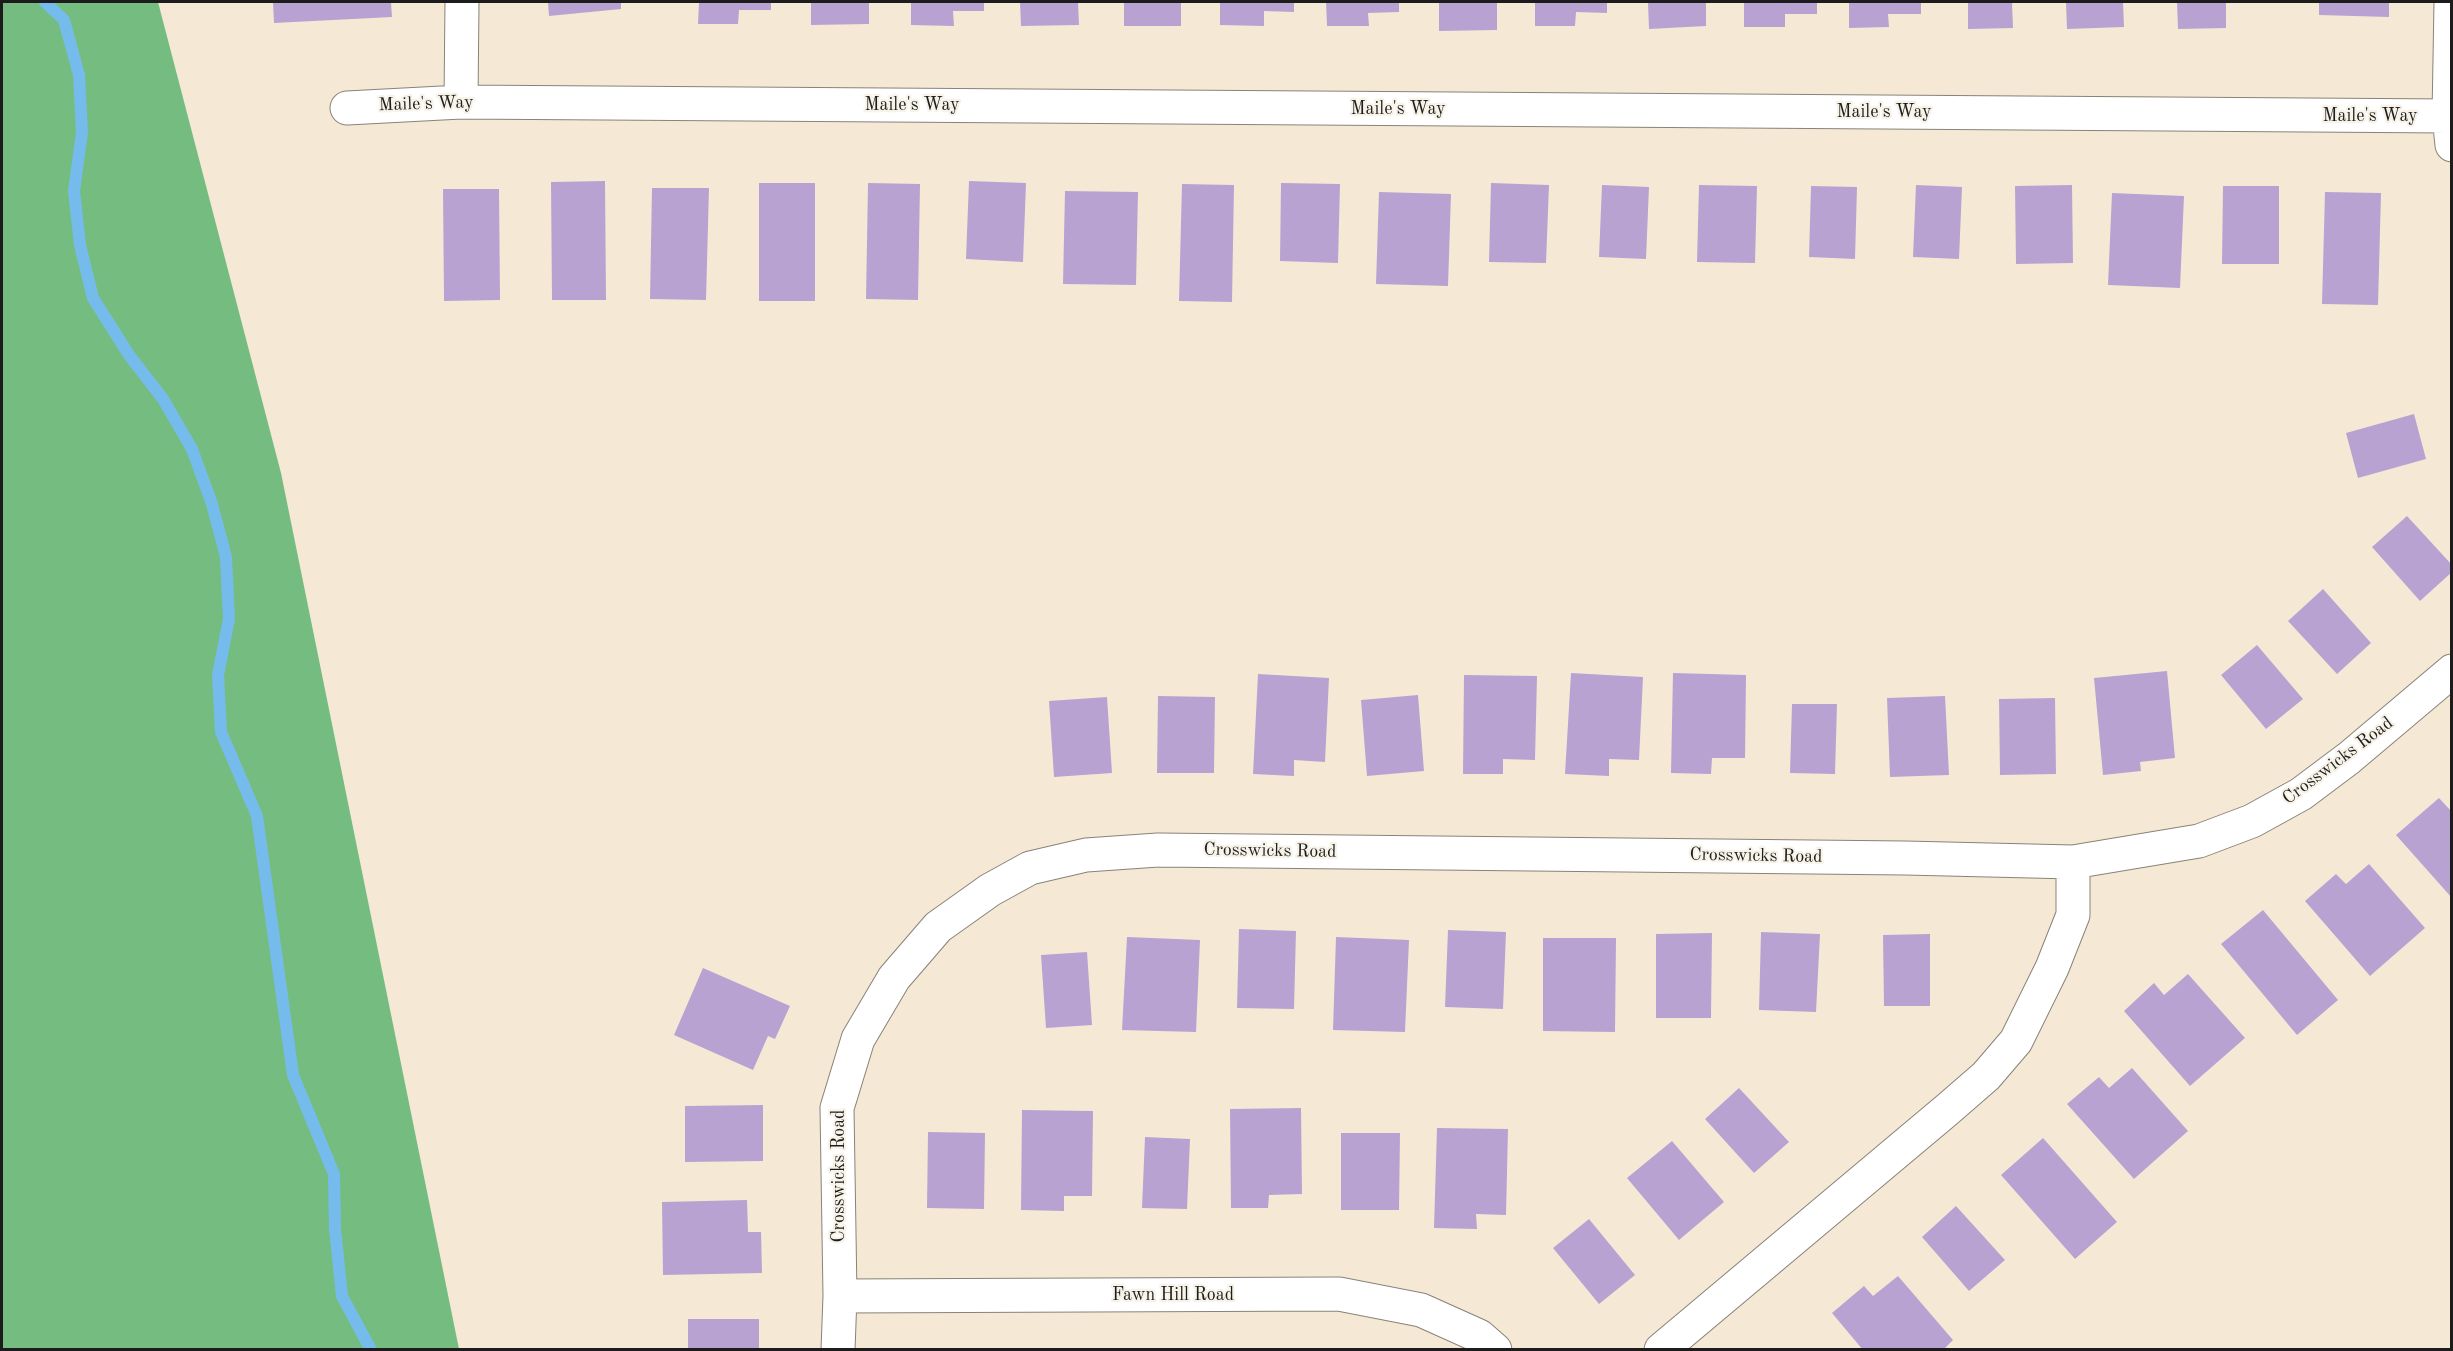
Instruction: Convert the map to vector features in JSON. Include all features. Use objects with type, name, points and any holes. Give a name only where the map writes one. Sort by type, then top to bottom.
[{"type":"street","points":[[461,102],[462,2]]},
{"type":"street","points":[[2450,130],[2451,2]]},
{"type":"street","name":"Maile's Way","points":[[347,108],[461,102],[2450,130]]},
{"type":"street","name":"Crosswicks Road","points":[[838,1350],[840,1296],[837,1108],[858,1039],[894,978],[938,927],[990,890],[1030,868],[1086,855],[1158,850],[2073,862],[2199,841],[2252,821],[2301,794],[2341,764],[2451,671]]},
{"type":"street","points":[[1661,1350],[1986,1076],[2016,1041],[2052,968],[2073,915],[2073,862]]},
{"type":"street","name":"Fawn Hill Road","points":[[840,1296],[1339,1294],[1421,1310],[1479,1335],[1495,1350]]},
{"type":"green space","points":[[2,2],[158,2],[281,473],[459,1349],[2,1349]]},
{"type":"building","points":[[273,2],[391,2],[392,17],[274,23]]},
{"type":"building","points":[[548,2],[621,2],[621,9],[549,16]]},
{"type":"building","points":[[699,2],[771,2],[771,10],[739,10],[738,24],[698,24]]},
{"type":"building","points":[[811,2],[869,2],[869,24],[811,25]]},
{"type":"building","points":[[911,2],[984,2],[984,11],[953,11],[954,26],[911,25]]},
{"type":"building","points":[[1020,2],[1078,2],[1079,25],[1021,26]]},
{"type":"building","points":[[1124,2],[1181,2],[1181,26],[1124,26]]},
{"type":"building","points":[[1220,2],[1294,2],[1294,12],[1264,11],[1264,26],[1220,25]]},
{"type":"building","points":[[1326,2],[1399,2],[1399,12],[1368,13],[1369,26],[1327,26]]},
{"type":"building","points":[[1439,2],[1497,2],[1497,30],[1439,31]]},
{"type":"building","points":[[1535,2],[1607,2],[1607,13],[1576,12],[1575,26],[1535,26]]},
{"type":"building","points":[[1648,2],[1706,2],[1706,26],[1649,29]]},
{"type":"building","points":[[1744,2],[1817,2],[1817,14],[1785,14],[1785,27],[1744,27]]},
{"type":"building","points":[[1849,2],[1921,2],[1921,14],[1888,14],[1889,27],[1849,28]]},
{"type":"building","points":[[1968,2],[2012,2],[2013,28],[1968,29]]},
{"type":"building","points":[[2066,2],[2123,2],[2124,27],[2067,29]]},
{"type":"building","points":[[2177,2],[2226,2],[2226,28],[2178,29]]},
{"type":"building","points":[[2319,2],[2389,2],[2389,17],[2319,15]]},
{"type":"building","points":[[605,181],[606,300],[552,300],[551,182]]},
{"type":"building","points":[[969,181],[1026,183],[1023,262],[966,259]]},
{"type":"building","points":[[759,183],[815,183],[815,301],[759,301]]},
{"type":"building","points":[[868,183],[920,184],[918,300],[866,299]]},
{"type":"building","points":[[1281,183],[1340,184],[1338,263],[1280,261]]},
{"type":"building","points":[[1491,183],[1549,185],[1546,263],[1489,262]]},
{"type":"building","points":[[1182,184],[1234,185],[1232,302],[1179,301]]},
{"type":"building","points":[[1602,185],[1649,187],[1646,259],[1599,257]]},
{"type":"building","points":[[1699,185],[1757,186],[1755,263],[1697,262]]},
{"type":"building","points":[[1916,185],[1962,187],[1959,259],[1913,257]]},
{"type":"building","points":[[2072,185],[2073,263],[2016,264],[2015,186]]},
{"type":"building","points":[[1811,186],[1857,187],[1855,259],[1809,257]]},
{"type":"building","points":[[2223,186],[2279,186],[2279,264],[2222,264]]},
{"type":"building","points":[[652,188],[709,188],[706,300],[650,299]]},
{"type":"building","points":[[443,189],[499,189],[500,300],[444,301]]},
{"type":"building","points":[[1065,191],[1138,192],[1136,285],[1063,284]]},
{"type":"building","points":[[1379,192],[1451,194],[1448,286],[1376,284]]},
{"type":"building","points":[[2325,192],[2381,193],[2378,305],[2322,304]]},
{"type":"building","points":[[2112,193],[2184,196],[2180,288],[2108,285]]},
{"type":"building","points":[[2414,414],[2426,459],[2358,478],[2346,433]]},
{"type":"building","points":[[2407,516],[2452,565],[2452,572],[2420,601],[2372,547]]},
{"type":"building","points":[[2323,589],[2371,643],[2337,674],[2288,621]]},
{"type":"building","points":[[2257,645],[2303,699],[2266,729],[2221,675]]},
{"type":"building","points":[[2167,671],[2175,758],[2140,762],[2141,771],[2103,775],[2094,678]]},
{"type":"building","points":[[1571,673],[1643,677],[1639,760],[1609,759],[1609,776],[1565,774]]},
{"type":"building","points":[[1673,673],[1746,675],[1745,758],[1712,758],[1711,774],[1671,773]]},
{"type":"building","points":[[1258,674],[1329,678],[1325,762],[1294,760],[1294,776],[1253,774]]},
{"type":"building","points":[[1464,675],[1537,676],[1535,760],[1503,759],[1503,774],[1463,774]]},
{"type":"building","points":[[1418,695],[1424,771],[1367,776],[1361,700]]},
{"type":"building","points":[[1158,696],[1215,697],[1214,773],[1157,773]]},
{"type":"building","points":[[1945,696],[1949,775],[1890,777],[1887,698]]},
{"type":"building","points":[[1107,697],[1112,773],[1054,777],[1049,701]]},
{"type":"building","points":[[2055,698],[2056,774],[2000,775],[1999,699]]},
{"type":"building","points":[[1792,704],[1837,704],[1835,774],[1790,773]]},
{"type":"building","points":[[2439,798],[2452,812],[2452,898],[2396,835]]},
{"type":"building","points":[[2369,864],[2425,928],[2370,976],[2305,901],[2336,874],[2346,884]]},
{"type":"building","points":[[2263,910],[2338,1000],[2297,1035],[2221,944]]},
{"type":"building","points":[[1239,929],[1296,931],[1294,1009],[1237,1008]]},
{"type":"building","points":[[1448,930],[1506,932],[1503,1009],[1445,1007]]},
{"type":"building","points":[[1761,932],[1820,934],[1816,1012],[1759,1010]]},
{"type":"building","points":[[1712,933],[1711,1018],[1656,1018],[1656,934]]},
{"type":"building","points":[[1930,934],[1930,1006],[1884,1006],[1883,935]]},
{"type":"building","points":[[1127,937],[1200,940],[1196,1032],[1122,1030]]},
{"type":"building","points":[[1336,937],[1409,940],[1405,1032],[1333,1030]]},
{"type":"building","points":[[1543,938],[1616,938],[1615,1032],[1543,1031]]},
{"type":"building","points":[[1087,952],[1092,1025],[1046,1028],[1041,955]]},
{"type":"building","points":[[703,968],[790,1006],[775,1039],[768,1036],[753,1070],[674,1035]]},
{"type":"building","points":[[2188,974],[2245,1038],[2190,1086],[2124,1011],[2154,983],[2164,995]]},
{"type":"building","points":[[2132,1068],[2188,1131],[2134,1179],[2067,1104],[2099,1077],[2109,1088]]},
{"type":"building","points":[[1739,1088],[1789,1142],[1754,1173],[1705,1119]]},
{"type":"building","points":[[763,1105],[763,1161],[685,1162],[685,1106]]},
{"type":"building","points":[[1301,1108],[1302,1194],[1269,1195],[1268,1208],[1231,1208],[1230,1109]]},
{"type":"building","points":[[1022,1110],[1093,1111],[1092,1196],[1064,1196],[1064,1211],[1021,1210]]},
{"type":"building","points":[[1437,1128],[1508,1129],[1506,1215],[1476,1214],[1477,1229],[1434,1228]]},
{"type":"building","points":[[928,1132],[985,1133],[984,1209],[927,1208]]},
{"type":"building","points":[[1341,1133],[1400,1133],[1399,1210],[1341,1210]]},
{"type":"building","points":[[1145,1137],[1190,1139],[1187,1209],[1142,1208]]},
{"type":"building","points":[[2043,1138],[2117,1222],[2075,1259],[2001,1175]]},
{"type":"building","points":[[1672,1141],[1724,1202],[1679,1240],[1627,1178]]},
{"type":"building","points":[[747,1200],[748,1232],[761,1232],[762,1273],[663,1275],[662,1202]]},
{"type":"building","points":[[1956,1206],[2005,1260],[1969,1291],[1922,1237]]},
{"type":"building","points":[[1589,1219],[1635,1275],[1599,1304],[1553,1248]]},
{"type":"building","points":[[1898,1276],[1953,1340],[1943,1350],[1863,1350],[1832,1313],[1864,1286],[1873,1296]]},
{"type":"building","points":[[688,1319],[759,1319],[759,1350],[688,1350]]},
{"type":"waterway","points":[[45,2],[64,20],[79,75],[82,132],[74,191],[80,245],[93,298],[129,355],[163,399],[192,449],[212,504],[226,557],[229,619],[218,675],[221,732],[257,816],[293,1075],[334,1174],[335,1229],[342,1296],[371,1350]]}]
